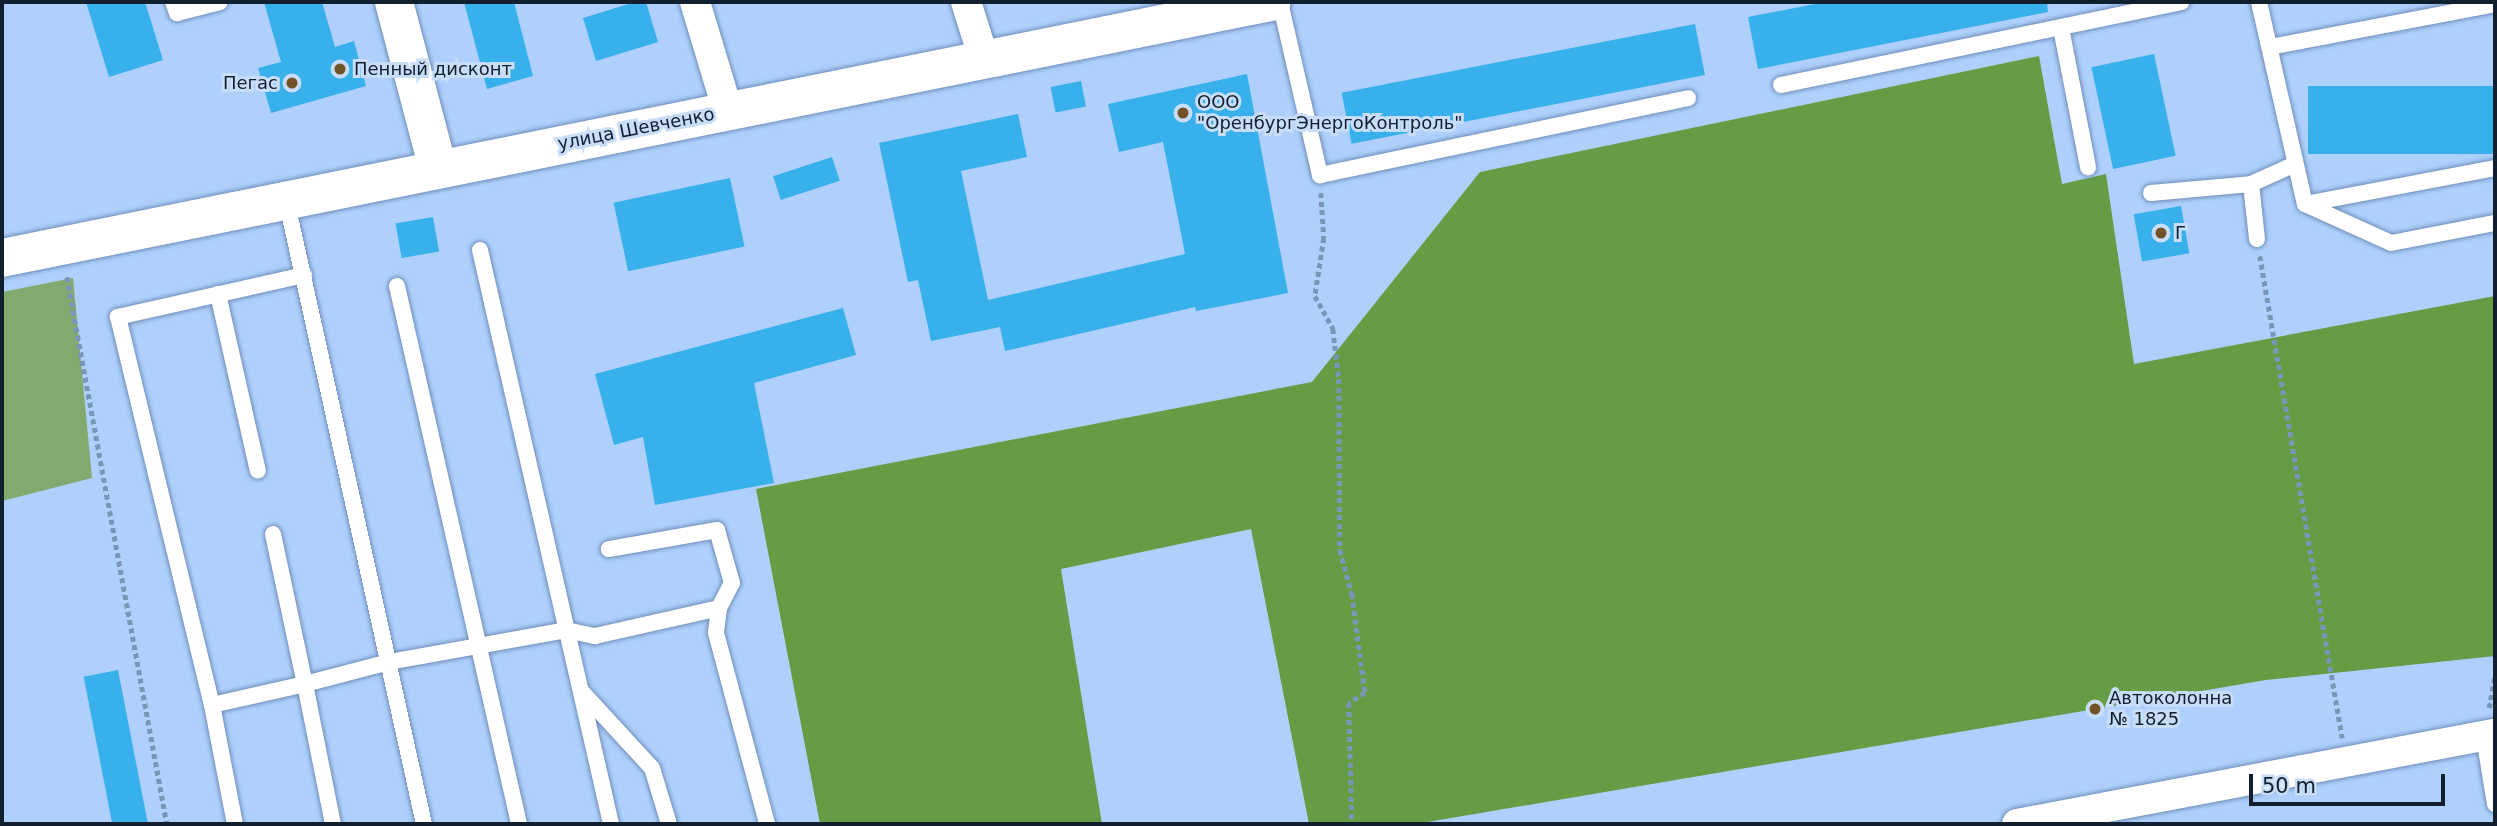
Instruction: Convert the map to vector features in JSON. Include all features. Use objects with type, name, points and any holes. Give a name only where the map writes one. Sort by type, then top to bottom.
[{"type":"main road","points":[[394,2],[438,168]]},
{"type":"main road","name":"улица Шевченко","points":[[2,258],[984,59],[1220,7],[1271,2]]},
{"type":"street","points":[[695,2],[729,111]]},
{"type":"street","points":[[966,2],[984,59]]},
{"type":"street","points":[[2017,824],[2490,736]]},
{"type":"lane","points":[[173,2],[177,13],[220,2]]},
{"type":"lane","points":[[1280,2],[1320,175],[1688,98]]},
{"type":"lane","points":[[1781,85],[2062,29],[2181,2]]},
{"type":"lane","points":[[2259,2],[2305,204]]},
{"type":"lane","points":[[2270,47],[2495,4]]},
{"type":"lane","points":[[2062,29],[2088,167]]},
{"type":"lane","points":[[2151,193],[2251,184],[2295,164]]},
{"type":"lane","points":[[2305,204],[2495,168]]},
{"type":"lane","points":[[2251,184],[2257,239]]},
{"type":"lane","points":[[286,199],[425,824]]},
{"type":"lane","points":[[2305,204],[2391,243],[2495,223]]},
{"type":"lane","points":[[480,250],[611,824]]},
{"type":"lane","points":[[235,824],[212,705],[118,317],[304,275]]},
{"type":"lane","points":[[397,286],[519,824]]},
{"type":"lane","points":[[218,294],[258,471]]},
{"type":"lane","points":[[609,549],[717,530],[732,583],[719,608],[716,633],[767,824]]},
{"type":"lane","points":[[273,534],[333,824]]},
{"type":"lane","points":[[212,705],[389,662],[481,648],[566,630],[595,636],[719,608]]},
{"type":"lane","points":[[580,691],[652,768],[669,824]]},
{"type":"lane","points":[[2490,736],[2495,804]]},
{"type":"path","points":[[1320,175],[1324,238],[1315,296],[1333,329],[1339,379],[1340,550],[1352,594],[1365,693],[1349,704],[1352,824]]},
{"type":"path","points":[[2257,239],[2346,763]]},
{"type":"path","points":[[61,246],[167,824]]},
{"type":"green space","points":[[2039,56],[2062,184],[2106,174],[2134,364],[2495,296],[2495,656],[2266,680],[1416,824],[1309,824],[1251,529],[1061,569],[1102,824],[820,824],[756,489],[1312,382],[1480,172]]},
{"type":"green space","points":[[73,278],[92,478],[2,501],[2,292]]},
{"type":"building","points":[[86,2],[145,2],[163,60],[109,77]]},
{"type":"building","points":[[264,2],[322,2],[335,47],[354,41],[366,86],[271,113],[258,68],[281,62]]},
{"type":"building","points":[[464,2],[514,2],[533,76],[487,89]]},
{"type":"building","points":[[635,2],[646,2],[658,42],[596,61],[583,18]]},
{"type":"building","points":[[1825,2],[2047,2],[2048,12],[1758,69],[1748,17]]},
{"type":"building","points":[[1695,24],[1705,75],[1352,144],[1342,93]]},
{"type":"building","points":[[2154,54],[2176,156],[2113,169],[2091,67]]},
{"type":"building","points":[[1247,74],[1288,293],[1196,311],[1195,307],[1005,351],[1000,327],[931,341],[918,280],[908,282],[879,143],[1018,114],[1027,157],[961,171],[988,300],[1185,254],[1163,142],[1119,152],[1108,104]]},
{"type":"building","points":[[1081,81],[1086,107],[1056,112],[1051,87]]},
{"type":"building","points":[[2308,86],[2495,86],[2495,154],[2308,154]]},
{"type":"building","points":[[832,157],[840,181],[781,200],[773,176]]},
{"type":"building","points":[[730,178],[745,246],[628,271],[614,203]]},
{"type":"building","name":"Г","points":[[2181,206],[2189,253],[2142,262],[2134,214]]},
{"type":"building","points":[[433,217],[439,251],[402,258],[396,224]]},
{"type":"building","points":[[843,308],[856,355],[754,383],[774,483],[655,505],[643,437],[614,445],[595,374]]},
{"type":"building","points":[[118,670],[148,824],[112,824],[84,677]]},
{"type":"place","name":"Пенный дисконт","points":[[340,69]]},
{"type":"place","name":"Пегас","points":[[292,83]]},
{"type":"place","name":"ООО \"ОренбургЭнергоКонтроль\"","points":[[1183,113]]},
{"type":"place","name":"Г","points":[[2161,233]]},
{"type":"place","name":"Автоколонна № 1825","points":[[2095,709]]}]
